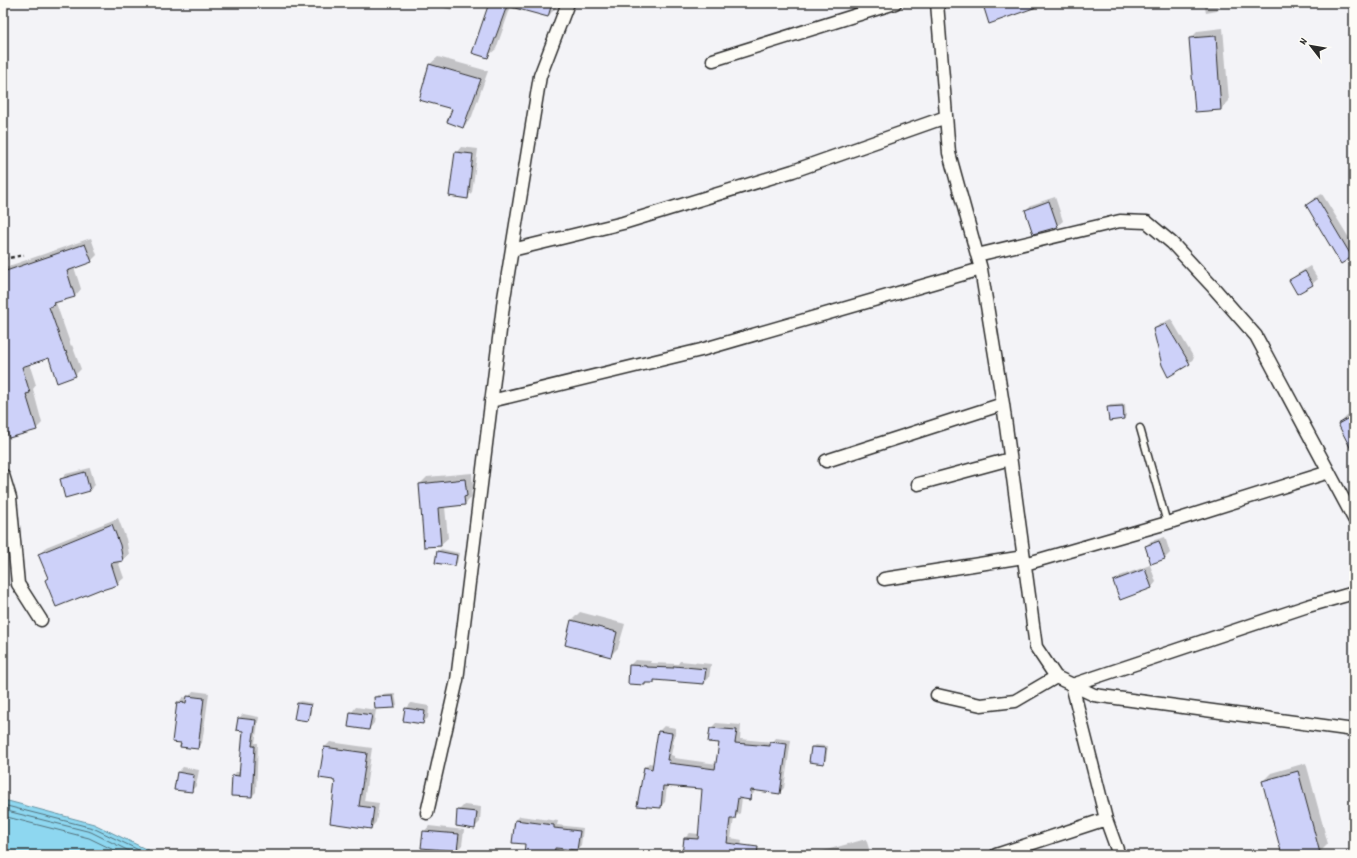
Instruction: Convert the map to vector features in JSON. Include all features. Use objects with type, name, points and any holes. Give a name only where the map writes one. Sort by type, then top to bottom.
[{"type":"street","points":[[427,813],[456,680],[504,298],[540,76],[568,3]]},
{"type":"street","points":[[713,60],[894,3]]},
{"type":"street","points":[[937,3],[949,153],[981,269],[1003,404],[1036,647],[1056,677],[1094,695],[1354,730]]},
{"type":"street","points":[[512,250],[623,223],[778,176],[946,117]]},
{"type":"street","points":[[978,255],[1120,221],[1147,222],[1172,244],[1213,287],[1256,336],[1354,519]]},
{"type":"street","points":[[491,401],[701,350],[981,269]]},
{"type":"street","points":[[826,461],[1003,404]]},
{"type":"street","points":[[918,484],[1010,459]]},
{"type":"street","points":[[884,579],[1025,560],[1167,523],[1329,472]]},
{"type":"street","points":[[3,475],[10,498],[18,584],[41,620]]},
{"type":"street","points":[[1072,684],[1300,608],[1354,593]]},
{"type":"street","points":[[937,695],[982,705],[1015,700],[1056,677]]},
{"type":"street","points":[[1072,684],[1106,819],[1119,855]]},
{"type":"street","points":[[996,855],[1106,819]]},
{"type":"lane","points":[[1140,428],[1167,523]]},
{"type":"path","points":[[3,259],[24,255]]},
{"type":"water","points":[[3,801],[8,801],[94,824],[158,855],[3,855]]},
{"type":"building","points":[[489,3],[508,3],[488,58],[472,53]]},
{"type":"building","points":[[511,3],[552,3],[548,17],[511,7]]},
{"type":"building","points":[[998,3],[1042,3],[1042,5],[989,24],[984,8]]},
{"type":"building","points":[[1216,36],[1221,110],[1195,112],[1189,38]]},
{"type":"building","points":[[429,64],[481,79],[463,128],[447,122],[452,109],[419,100]]},
{"type":"building","points":[[455,152],[473,154],[468,199],[449,196]]},
{"type":"building","points":[[1317,198],[1352,257],[1341,264],[1306,205]]},
{"type":"building","points":[[1049,201],[1058,227],[1033,234],[1025,210]]},
{"type":"building","points":[[85,244],[92,262],[67,271],[75,297],[54,303],[55,305],[49,307],[65,352],[66,351],[76,376],[57,383],[49,358],[22,367],[30,393],[26,394],[37,430],[9,438],[3,417],[3,272]]},
{"type":"building","points":[[1305,271],[1313,285],[1297,294],[1289,280]]},
{"type":"building","points":[[1166,324],[1190,364],[1168,377],[1162,365],[1153,329]]},
{"type":"building","points":[[1123,406],[1124,419],[1109,421],[1107,407]]},
{"type":"building","points":[[1354,415],[1354,455],[1338,424]]},
{"type":"building","points":[[85,472],[90,491],[65,498],[60,479]]},
{"type":"building","points":[[465,479],[467,496],[464,497],[465,505],[438,508],[441,546],[424,547],[419,484]]},
{"type":"building","points":[[112,524],[120,545],[123,561],[111,563],[118,585],[102,590],[101,589],[56,607],[45,580],[48,578],[38,554]]},
{"type":"building","points":[[1159,541],[1165,559],[1151,564],[1145,546]]},
{"type":"building","points":[[437,551],[457,555],[455,566],[435,563]]},
{"type":"building","points":[[1145,569],[1152,588],[1120,600],[1113,581]]},
{"type":"building","points":[[571,620],[617,632],[611,657],[565,645]]},
{"type":"building","points":[[629,665],[674,668],[674,666],[706,669],[704,684],[654,680],[654,683],[645,683],[645,685],[628,684]]},
{"type":"building","points":[[187,696],[204,698],[198,749],[180,747],[181,743],[172,742],[177,702],[186,703]]},
{"type":"building","points":[[393,696],[395,708],[375,709],[374,697]]},
{"type":"building","points":[[297,703],[311,705],[308,721],[294,719]]},
{"type":"building","points":[[405,708],[425,711],[423,724],[403,721]]},
{"type":"building","points":[[350,712],[372,715],[369,730],[348,727]]},
{"type":"building","points":[[238,718],[256,720],[252,746],[255,746],[252,797],[231,796],[232,775],[239,776],[243,731],[236,730]]},
{"type":"building","points":[[710,728],[737,730],[735,743],[770,746],[770,742],[787,744],[780,794],[751,790],[750,800],[738,798],[735,819],[730,819],[727,843],[758,847],[757,855],[682,855],[684,838],[698,839],[702,789],[663,786],[661,808],[637,806],[644,767],[652,769],[658,731],[672,733],[667,760],[670,760],[669,763],[715,769],[719,743],[708,742]]},
{"type":"building","points":[[324,747],[367,753],[359,806],[374,808],[371,829],[330,823],[335,781],[319,778]]},
{"type":"building","points":[[811,747],[826,748],[824,764],[809,762]]},
{"type":"building","points":[[1298,771],[1320,853],[1312,855],[1282,855],[1262,781]]},
{"type":"building","points":[[177,772],[194,775],[192,792],[174,790]]},
{"type":"building","points":[[457,810],[477,812],[475,829],[456,826]]},
{"type":"building","points":[[515,820],[554,825],[554,828],[580,831],[577,850],[555,848],[554,855],[524,855],[525,844],[512,843]]},
{"type":"building","points":[[423,831],[459,834],[457,851],[421,848]]}]
